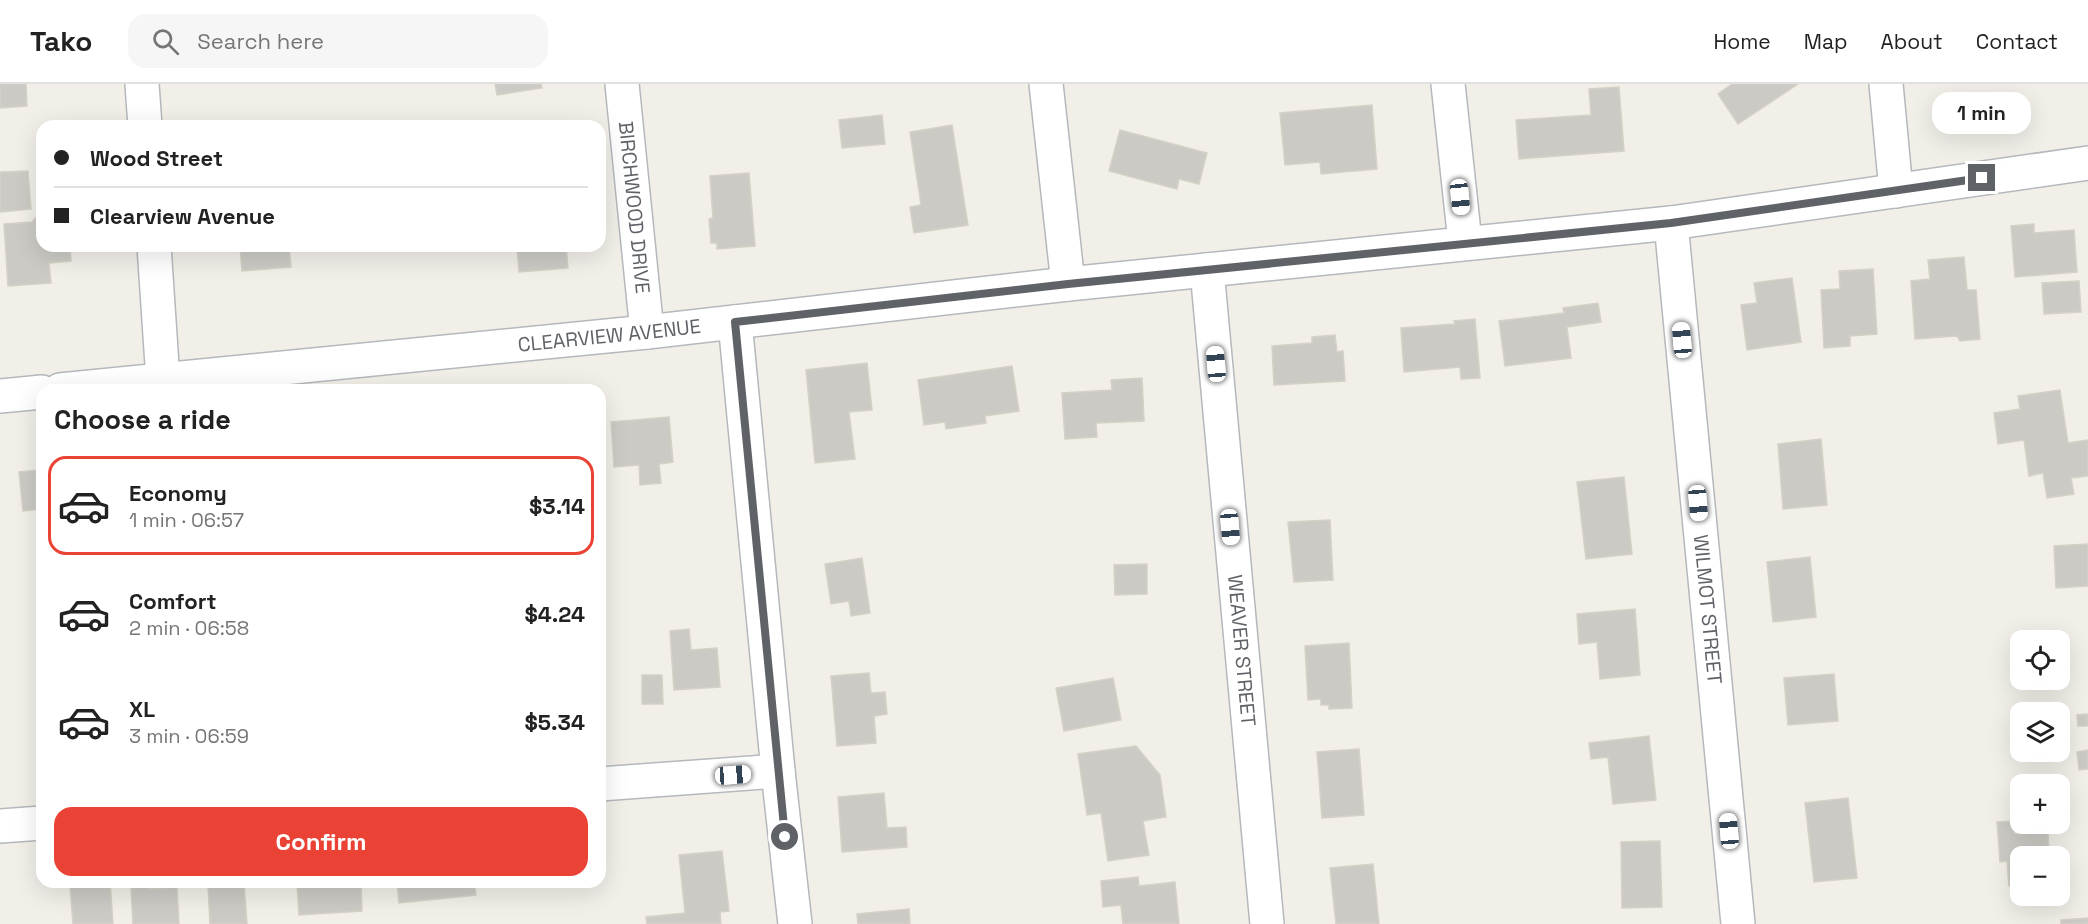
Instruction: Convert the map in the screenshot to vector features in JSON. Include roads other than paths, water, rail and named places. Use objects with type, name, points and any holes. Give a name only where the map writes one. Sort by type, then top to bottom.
[{"type":"street","points":[[142,84],[145,120]]},
{"type":"street","name":"BIRCHWOOD DRIVE","points":[[622,84],[647,332]]},
{"type":"street","points":[[1046,84],[1068,284]]},
{"type":"street","points":[[1448,84],[1465,242]]},
{"type":"street","points":[[1886,84],[1896,191]]},
{"type":"street","name":"CLEARVIEW AVENUE","points":[[122,384],[647,332],[1068,284],[1465,242],[1671,223],[2088,163]]},
{"type":"street","name":"WILMOT STREET","points":[[1671,223],[1738,924]]},
{"type":"street","points":[[154,252],[163,380]]},
{"type":"street","name":"WEAVER STREET","points":[[1207,270],[1267,924]]},
{"type":"street","points":[[735,322],[795,924]]},
{"type":"street","points":[[0,396],[36,393]]},
{"type":"street","points":[[606,784],[778,771]]},
{"type":"street","points":[[0,826],[36,823]]}]
